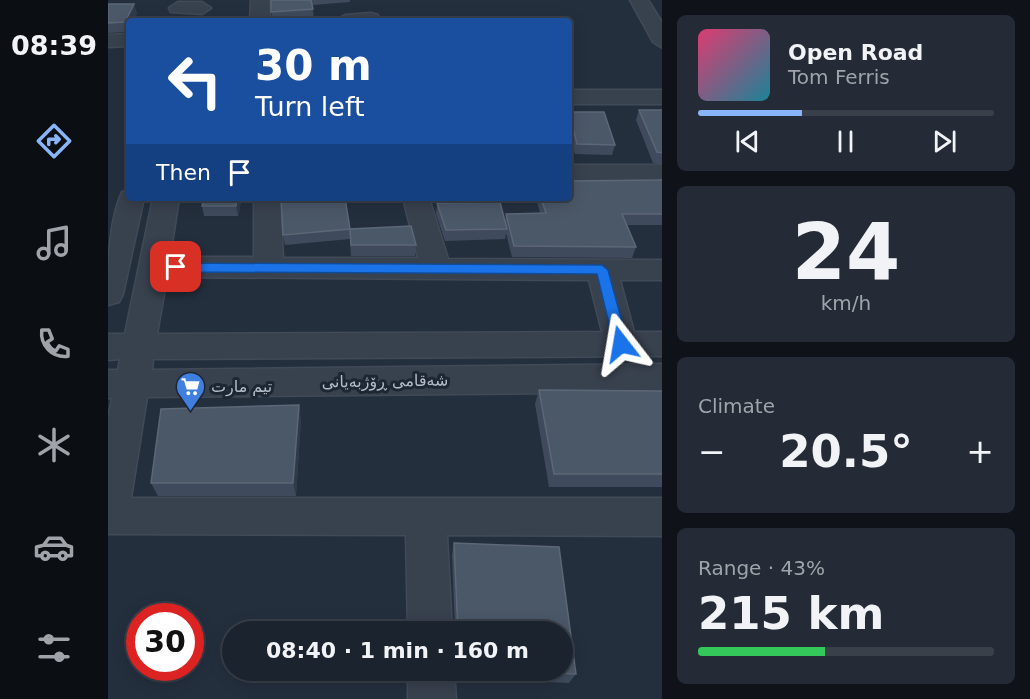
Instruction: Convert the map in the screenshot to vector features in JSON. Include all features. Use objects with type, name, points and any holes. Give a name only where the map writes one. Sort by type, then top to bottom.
[{"type":"street","points":[[260,0],[260,18]]},
{"type":"street","points":[[366,0],[370,18]]},
{"type":"street","points":[[639,0],[662,40]]},
{"type":"street","points":[[177,10],[202,10]]},
{"type":"street","points":[[108,41],[126,40]]},
{"type":"street","points":[[572,97],[662,97]]},
{"type":"street","points":[[572,173],[662,173]]},
{"type":"street","points":[[108,294],[130,201]]},
{"type":"street","points":[[165,201],[153,267],[124,347],[108,516],[662,520]]},
{"type":"street","points":[[267,201],[269,268]]},
{"type":"street","points":[[417,201],[436,269]]},
{"type":"street","points":[[153,267],[662,270]]},
{"type":"street","points":[[602,270],[621,344]]},
{"type":"street","points":[[124,347],[662,344]]},
{"type":"street","name":"شەقامی ڕۆژبەیانی","points":[[120,384],[662,378]]},
{"type":"street","points":[[426,517],[430,621]]},
{"type":"street","points":[[431,681],[432,699]]},
{"type":"building","points":[[271,0],[311,0],[313,9],[271,12]]},
{"type":"building","points":[[108,4],[134,4],[125,22],[108,23]]},
{"type":"building","points":[[639,110],[662,110],[662,153],[657,152]]},
{"type":"building","points":[[572,112],[604,112],[615,145],[577,144],[572,124]]},
{"type":"building","points":[[662,180],[662,214],[622,214],[636,247],[514,246],[506,214],[546,213],[542,201],[572,201],[572,181]]},
{"type":"building","points":[[203,201],[237,201],[236,206],[202,206]]},
{"type":"building","points":[[281,201],[345,201],[350,229],[283,235]]},
{"type":"building","points":[[500,202],[507,229],[446,230],[437,203]]},
{"type":"building","points":[[411,226],[416,245],[351,245],[350,229]]},
{"type":"building","points":[[539,390],[662,391],[662,474],[554,474]]},
{"type":"building","points":[[299,405],[293,483],[151,483],[161,409]]},
{"type":"building","points":[[454,543],[559,547],[569,621],[458,621]]},
{"type":"building","points":[[573,652],[576,674],[573,674]]},
{"type":"place","name":"تیم مارت","points":[[190,412]]},
{"type":"route","points":[[176,267],[602,270],[621,344]]}]
